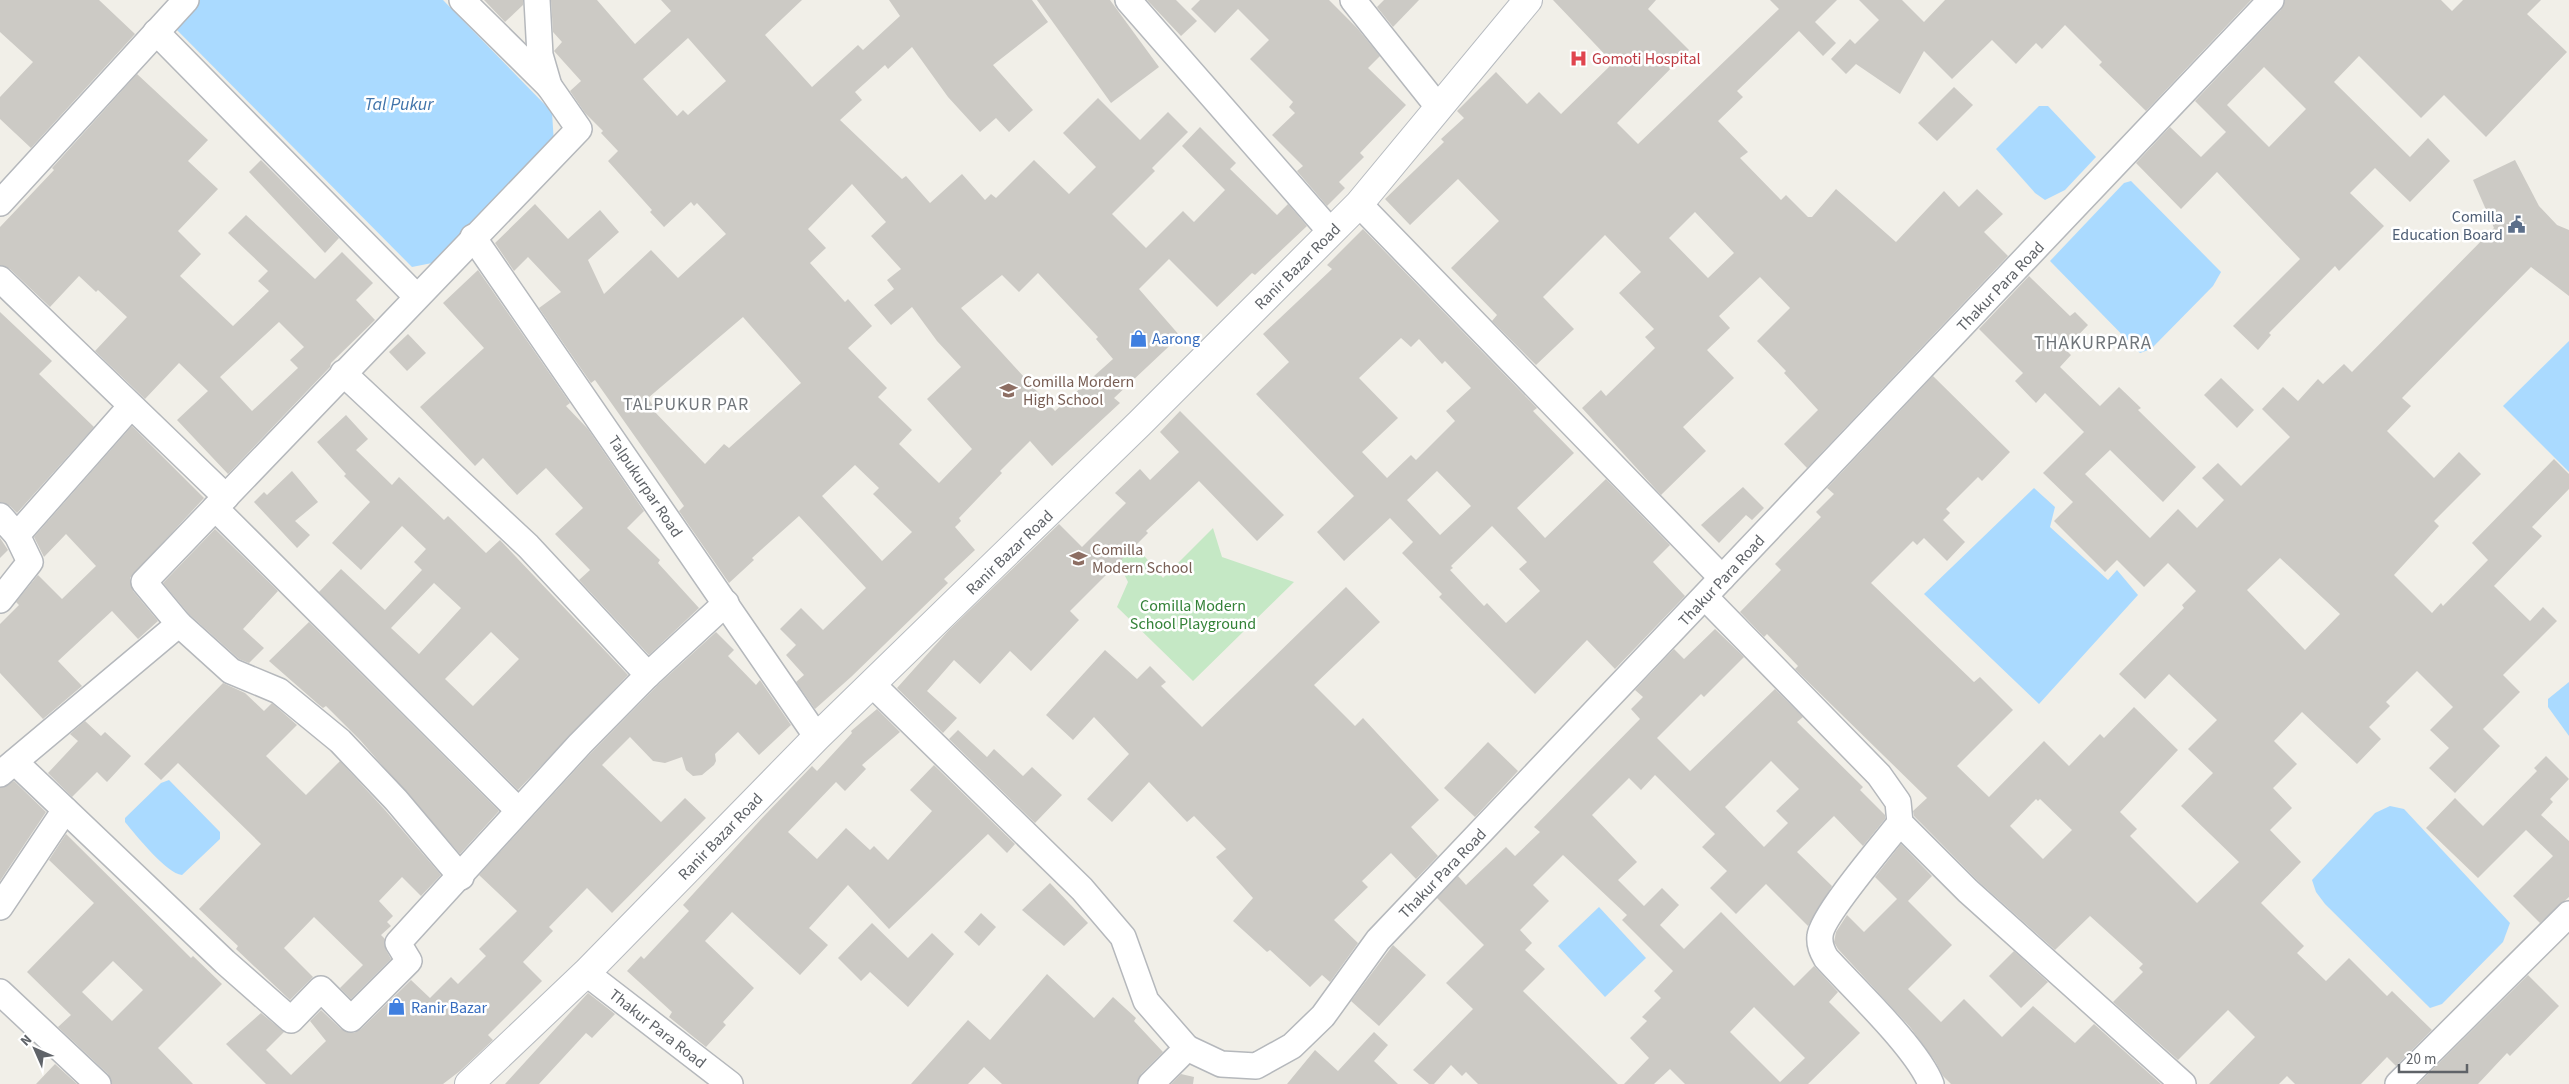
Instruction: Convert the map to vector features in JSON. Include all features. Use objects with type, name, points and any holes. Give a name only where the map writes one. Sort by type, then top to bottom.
[{"type":"main road","name":"Ranir Bazar Road","points":[[469,1084],[586,973],[818,736],[1140,424],[1331,232],[1358,204],[1528,0]]},
{"type":"street","points":[[0,203],[186,0]]},
{"type":"street","points":[[461,877],[396,800],[340,741],[279,691],[231,671],[179,624],[144,582],[416,296],[579,129],[549,86],[462,0]]},
{"type":"street","points":[[536,0],[540,54],[549,86]]},
{"type":"street","points":[[1128,0],[1331,232]]},
{"type":"street","points":[[1353,0],[1438,108]]},
{"type":"street","name":"Thakur Para Road","points":[[1187,1048],[1221,1064],[1256,1066],[1292,1046],[1323,1016],[1378,940],[2271,0]]},
{"type":"street","points":[[156,32],[416,296]]},
{"type":"street","points":[[1358,204],[1722,578]]},
{"type":"street","name":"Talpukurpar Road","points":[[473,237],[818,736]]},
{"type":"street","points":[[0,279],[131,406],[220,503],[518,810]]},
{"type":"street","points":[[343,373],[528,546],[648,675]]},
{"type":"street","points":[[17,535],[131,406]]},
{"type":"street","points":[[0,516],[17,535],[30,562],[0,600]]},
{"type":"street","points":[[1705,597],[1879,774],[1898,802],[1900,822],[1968,891],[2183,1084]]},
{"type":"street","points":[[179,624],[7,768],[65,810],[225,962],[291,1020],[321,989],[351,1019],[409,960],[398,943],[461,877],[518,810],[648,675],[726,603]]},
{"type":"street","points":[[872,684],[1082,889],[1123,937],[1146,1001],[1187,1048],[1151,1084]]},
{"type":"street","points":[[0,908],[65,810]]},
{"type":"street","points":[[1900,822],[1848,889],[1825,924],[1820,934],[1820,947],[1826,958],[1904,1044],[1928,1076],[1931,1084]]},
{"type":"street","points":[[2398,1084],[2569,914]]},
{"type":"street","name":"Thakur Para Road","points":[[586,973],[730,1084]]},
{"type":"street","points":[[0,992],[98,1084]]},
{"type":"green space","name":"Comilla Modern School Playground","points":[[1213,528],[1222,557],[1294,582],[1193,681],[1117,607],[1128,582],[1117,560],[1135,545],[1163,578]]},
{"type":"water","name":"Tal Pukur","points":[[195,0],[443,0],[552,112],[554,144],[432,263],[412,267],[170,23]]},
{"type":"water","points":[[2039,106],[2048,106],[2096,157],[2065,190],[2045,200],[2035,193],[1996,149]]},
{"type":"water","points":[[2131,181],[2221,272],[2213,286],[2151,349],[2140,353],[2050,261],[2124,183]]},
{"type":"water","points":[[2569,341],[2569,472],[2503,406]]},
{"type":"water","points":[[2034,488],[2055,507],[2050,527],[2108,580],[2117,570],[2138,595],[2039,704],[1924,594]]},
{"type":"water","points":[[2569,682],[2569,736],[2548,707],[2548,699]]},
{"type":"water","points":[[169,780],[220,832],[220,839],[182,875],[168,868],[160,861],[125,822],[125,818],[161,783]]},
{"type":"water","points":[[2390,806],[2404,809],[2510,923],[2503,942],[2442,1004],[2430,1008],[2325,904],[2316,892],[2312,880],[2375,813]]},
{"type":"water","points":[[1599,907],[1646,958],[1605,997],[1558,946]]},
{"type":"building","points":[[0,0],[99,0],[135,34],[31,148],[0,119],[0,97],[33,62],[0,32]]},
{"type":"building","points":[[484,0],[523,0],[523,5],[505,22]]},
{"type":"building","points":[[551,0],[597,0],[635,44],[671,11],[661,0],[802,0],[765,35],[812,87],[858,45],[863,50],[900,16],[889,0],[1032,0],[1048,22],[993,65],[1033,110],[1009,132],[996,118],[980,132],[948,97],[912,47],[888,69],[885,65],[855,92],[862,100],[840,120],[902,179],[906,176],[930,203],[962,174],[985,200],[991,194],[996,198],[1034,160],[1069,194],[1096,167],[1063,133],[1098,98],[1140,140],[1168,112],[1188,132],[1152,168],[1155,171],[1112,214],[1146,248],[1183,211],[1194,222],[1225,190],[1182,146],[1200,127],[1236,163],[1230,169],[1277,215],[1288,204],[1307,226],[1255,275],[1252,273],[1217,307],[1169,259],[1139,289],[1180,336],[1114,398],[1120,403],[1052,466],[1030,441],[1000,471],[1002,473],[959,518],[961,521],[955,527],[975,550],[944,579],[948,583],[851,677],[815,709],[796,682],[804,675],[786,655],[796,645],[780,629],[801,608],[823,630],[866,588],[799,516],[752,558],[754,560],[729,583],[679,511],[684,506],[595,380],[591,383],[539,308],[561,292],[528,257],[514,271],[495,243],[535,204],[568,239],[600,210],[619,232],[588,260],[604,294],[651,250],[678,278],[726,234],[697,203],[694,206],[691,202],[664,227],[650,212],[652,210],[608,161],[618,151],[601,133],[603,131],[585,113],[570,91],[581,81],[554,51],[562,42],[553,32]],"holes":[[[688,38],[726,81],[688,115],[683,110],[677,116],[643,79]],[[852,184],[886,222],[871,236],[901,269],[887,280],[894,289],[874,305],[891,325],[912,307],[937,341],[961,367],[927,399],[972,449],[939,483],[899,444],[912,430],[878,397],[887,388],[848,348],[872,326],[848,299],[845,302],[810,263],[826,248],[808,229]],[[1038,273],[1098,337],[1096,339],[1113,359],[1055,411],[961,308],[1002,275],[1019,292]],[[743,317],[801,383],[729,448],[724,444],[705,464],[651,408],[653,406],[648,398]],[[855,465],[879,488],[873,494],[912,532],[882,561],[822,496]]]},
{"type":"building","points":[[1037,0],[1110,0],[1159,67],[1111,103]]},
{"type":"building","points":[[1147,0],[1176,0],[1197,21],[1181,36]]},
{"type":"building","points":[[1200,0],[1329,0],[1357,28],[1380,56],[1368,68],[1406,105],[1360,153],[1364,157],[1339,182],[1345,188],[1327,206],[1297,171],[1303,166],[1272,135],[1295,113],[1289,107],[1293,102],[1250,59],[1269,40],[1238,9],[1215,33],[1191,9]]},
{"type":"building","points":[[1384,0],[1419,0],[1393,27],[1377,7]]},
{"type":"building","points":[[1553,0],[1656,0],[1648,9],[1689,50],[1617,123],[1638,144],[1779,9],[1770,0],[1837,0],[1815,22],[1836,43],[1823,56],[1799,31],[1737,91],[1743,97],[1718,121],[1748,152],[1740,158],[1781,200],[1786,195],[1808,217],[1812,217],[1836,189],[1896,242],[1944,191],[1959,207],[1977,189],[2003,214],[1984,232],[2008,256],[1807,468],[1784,444],[1818,410],[1784,373],[1786,371],[1757,341],[1790,308],[1760,277],[1719,316],[1730,328],[1707,350],[1734,378],[1683,427],[1706,451],[1661,495],[1582,408],[1601,390],[1606,396],[1655,348],[1645,337],[1654,329],[1619,293],[1641,272],[1605,235],[1543,297],[1574,329],[1536,365],[1492,321],[1497,315],[1451,268],[1499,221],[1458,179],[1410,225],[1385,199],[1444,142],[1441,139],[1464,118],[1457,111],[1496,72],[1527,104],[1539,92],[1561,114],[1613,63]],"holes":[[[1695,212],[1734,253],[1708,278],[1669,238]]]},
{"type":"building","points":[[1859,0],[1902,0],[1924,22],[1945,0],[2251,0],[2146,111],[2099,65],[2102,62],[2065,25],[2042,49],[2036,43],[2016,64],[1992,40],[1952,79],[1924,51],[1900,94],[1856,64],[1846,74],[1831,59],[1850,39],[1855,44],[1879,20]]},
{"type":"building","points":[[2285,0],[2441,0],[2452,11],[2463,0],[2541,0],[2527,14],[2567,52],[2486,137],[2444,95],[2421,118],[2359,56],[2334,82],[2410,157],[2428,138],[2450,161],[2410,202],[2375,168],[2350,193],[2384,226],[2339,271],[2335,266],[2269,333],[2271,335],[2258,350],[2233,326],[2300,259],[2217,172],[2181,209],[2136,163],[2170,127],[2201,157],[2226,132],[2195,101],[2281,10]],"holes":[[[2264,67],[2306,109],[2269,147],[2227,105]]]},
{"type":"building","points":[[137,74],[208,140],[188,161],[218,189],[178,231],[201,254],[180,276],[233,326],[269,291],[258,281],[268,271],[228,233],[246,215],[315,279],[342,252],[373,283],[356,300],[375,320],[331,363],[330,367],[228,474],[177,420],[208,391],[179,363],[145,399],[95,351],[127,317],[98,290],[96,292],[79,276],[50,307],[10,269],[0,265],[0,227],[54,170],[52,168]],"holes":[[[279,322],[304,347],[290,360],[298,368],[252,411],[220,377]]]},
{"type":"building","points":[[1954,87],[1973,105],[1937,141],[1918,123]]},
{"type":"building","points":[[261,160],[339,238],[325,253],[249,172]]},
{"type":"building","points":[[2515,160],[2539,206],[2557,225],[2569,230],[2569,296],[2531,267],[2402,398],[2411,406],[2387,431],[2434,478],[2459,452],[2481,474],[2434,521],[2439,526],[2394,575],[2432,613],[2441,603],[2443,606],[2488,560],[2472,543],[2554,459],[2569,474],[2569,489],[2532,527],[2542,536],[2494,586],[2530,621],[2543,607],[2557,621],[2503,675],[2520,692],[2483,729],[2500,746],[2455,793],[2429,768],[2449,748],[2430,730],[2453,707],[2417,671],[2386,702],[2390,706],[2369,727],[2381,739],[2357,764],[2302,712],[2274,741],[2297,764],[2273,788],[2292,808],[2270,830],[2301,862],[2261,903],[2304,946],[2297,953],[2326,981],[2349,958],[2387,996],[2392,991],[2432,1030],[2396,1066],[2387,1057],[2361,1084],[2295,1084],[2287,1076],[2279,1084],[2209,1084],[2255,1037],[2228,1010],[2178,1060],[2113,1002],[2143,972],[2139,968],[2143,964],[2090,916],[2055,950],[1978,881],[1914,816],[1913,811],[1927,798],[1795,669],[1798,666],[1767,634],[1764,637],[1740,612],[1781,570],[1775,564],[1821,517],[1816,512],[1834,494],[1827,488],[1933,376],[2010,452],[1982,481],[1978,477],[1946,509],[1950,513],[1943,520],[1965,542],[1947,561],[1924,538],[1917,545],[1913,541],[1871,583],[1974,682],[1980,677],[2013,710],[1957,766],[1989,797],[2044,741],[2069,766],[2100,734],[2104,738],[2134,707],[2178,750],[2120,812],[2137,829],[2130,836],[2197,903],[2239,862],[2181,806],[2213,773],[2188,749],[2217,720],[2169,674],[2145,699],[2119,674],[2184,608],[2182,605],[2196,591],[2168,563],[2144,587],[2117,560],[2105,572],[2054,521],[2073,502],[2043,473],[2084,432],[2045,393],[2036,403],[2015,381],[2023,373],[1979,329],[2029,276],[2070,316],[2075,312],[2088,325],[2065,349],[2071,355],[2060,367],[2100,406],[2119,387],[2141,408],[2138,410],[2196,467],[2163,502],[2110,450],[2085,474],[2150,538],[2178,509],[2197,528],[2224,500],[2202,478],[2218,463],[2241,486],[2290,437],[2262,409],[2283,387],[2298,401],[2318,379],[2323,384],[2344,364],[2352,372],[2494,228],[2473,180]],"holes":[[[2280,558],[2340,614],[2305,650],[2247,590]],[[2036,799],[2038,801],[2040,799],[2072,830],[2043,859],[2010,826]]]},
{"type":"building","points":[[1363,229],[1537,408],[1533,411],[1574,453],[1517,508],[1545,538],[1606,479],[1670,545],[1653,562],[1685,596],[1615,669],[1587,640],[1535,694],[1439,597],[1442,594],[1402,553],[1413,542],[1390,518],[1344,561],[1317,532],[1354,496],[1256,394],[1289,362],[1263,334],[1332,269],[1327,265]],"holes":[[[1401,338],[1411,347],[1419,339],[1442,364],[1445,361],[1471,388],[1446,411],[1455,421],[1416,460],[1411,455],[1387,478],[1362,452],[1398,418],[1359,378]],[[1437,471],[1471,506],[1440,535],[1407,500]],[[1492,526],[1527,562],[1519,569],[1540,591],[1506,623],[1487,603],[1484,606],[1450,570],[1453,568],[1451,566]]]},
{"type":"building","points":[[478,270],[570,403],[566,406],[588,429],[644,511],[627,528],[660,560],[658,563],[699,608],[649,655],[579,580],[590,570],[555,534],[583,508],[546,468],[517,495],[483,458],[475,466],[420,407],[484,348],[443,303]]},
{"type":"building","points":[[0,312],[52,361],[39,374],[94,427],[17,513],[10,506],[0,502]]},
{"type":"building","points":[[408,334],[426,353],[407,371],[389,352]]},
{"type":"building","points":[[2221,378],[2254,410],[2237,428],[2204,395]]},
{"type":"building","points":[[1180,411],[1284,515],[1257,541],[1199,481],[1146,531],[1148,533],[1070,611],[1079,620],[1031,671],[1010,651],[980,684],[954,660],[927,691],[957,718],[943,733],[897,688],[949,630],[1059,524],[1082,547],[1126,503],[1115,493],[1140,469],[1150,480],[1179,452],[1160,432]]},
{"type":"building","points":[[346,415],[368,439],[356,450],[392,485],[399,477],[444,520],[448,516],[486,553],[500,540],[628,675],[518,790],[319,592],[341,569],[385,610],[422,570],[414,562],[426,549],[402,526],[361,570],[332,543],[370,502],[344,476],[346,474],[317,442]],"holes":[[[434,583],[461,608],[419,654],[391,628]],[[491,632],[519,659],[473,706],[445,679]]]},
{"type":"building","points":[[132,426],[204,498],[130,578],[133,591],[158,621],[138,639],[112,611],[58,661],[82,686],[43,719],[0,673],[0,624],[19,605],[16,602],[38,575],[62,599],[96,566],[66,534],[44,557],[34,537]]},
{"type":"building","points":[[292,471],[318,502],[295,521],[310,535],[297,548],[254,502],[264,492],[267,495]]},
{"type":"building","points":[[1743,487],[1764,508],[1752,520],[1746,515],[1719,543],[1701,525]]},
{"type":"building","points":[[215,529],[278,591],[243,629],[264,648],[249,663],[239,659],[189,614],[163,583]]},
{"type":"building","points":[[0,538],[8,550],[0,558]]},
{"type":"building","points":[[1346,587],[1380,622],[1314,685],[1355,726],[1363,718],[1439,800],[1411,827],[1438,856],[1416,879],[1391,853],[1362,881],[1368,887],[1334,920],[1358,943],[1330,982],[1322,975],[1310,987],[1270,950],[1267,952],[1233,921],[1253,898],[1216,857],[1226,849],[1194,816],[1187,822],[1149,782],[1112,822],[1087,799],[1129,754],[1094,717],[1073,740],[1046,715],[1105,650],[1137,679],[1150,666],[1166,682],[1161,686],[1202,727]]},
{"type":"building","points":[[309,622],[499,811],[460,854],[360,740],[326,706],[323,708],[269,661]]},
{"type":"building","points":[[1715,629],[1744,657],[1704,697],[1701,694],[1657,738],[1690,771],[1775,689],[1803,717],[1797,722],[1863,787],[1860,790],[1885,815],[1885,819],[1863,846],[1834,816],[1797,852],[1832,886],[1808,926],[1766,884],[1736,914],[1710,888],[1727,871],[1702,847],[1715,834],[1655,775],[1641,790],[1629,778],[1592,815],[1637,862],[1618,880],[1644,906],[1662,888],[1679,905],[1660,925],[1684,949],[1721,912],[1794,986],[1814,966],[1838,992],[1829,1002],[1860,1033],[1808,1084],[1685,1084],[1670,1069],[1654,1084],[1624,1084],[1649,1058],[1630,1038],[1647,1021],[1642,1017],[1661,998],[1654,991],[1673,971],[1622,920],[1627,915],[1563,855],[1533,885],[1549,901],[1520,930],[1532,943],[1525,950],[1545,969],[1523,991],[1618,1084],[1478,1084],[1466,1072],[1462,1076],[1451,1065],[1434,1084],[1429,1084],[1413,1070],[1473,1009],[1446,983],[1484,945],[1437,898],[1458,876],[1466,885],[1506,847],[1515,856],[1540,832],[1534,827],[1640,719],[1631,709],[1643,697],[1635,690],[1674,649],[1684,659]],"holes":[[[1771,761],[1799,789],[1776,811],[1788,823],[1764,847],[1725,807]],[[1754,1007],[1805,1058],[1780,1082],[1730,1032]]]},
{"type":"building","points":[[716,632],[734,650],[728,656],[756,685],[760,680],[791,725],[759,755],[738,732],[715,754],[716,761],[714,765],[702,775],[693,776],[686,770],[682,757],[665,763],[653,761],[630,737],[602,765],[661,822],[685,798],[706,818],[612,913],[587,888],[549,927],[553,931],[523,962],[542,981],[488,1035],[493,1040],[460,1071],[443,1084],[266,1084],[226,1044],[261,1013],[284,1032],[266,1050],[291,1075],[326,1041],[310,1021],[321,1010],[341,1029],[354,1033],[361,1029],[411,980],[430,998],[451,977],[458,984],[486,956],[479,949],[517,911],[479,875],[590,754],[658,685]]},
{"type":"building","points":[[223,683],[245,693],[264,711],[272,703],[297,725],[266,756],[306,795],[340,761],[441,875],[421,896],[402,877],[379,901],[393,916],[387,922],[391,926],[381,935],[385,939],[386,950],[391,959],[351,999],[340,988],[363,965],[314,917],[284,948],[313,977],[290,1000],[236,949],[238,946],[199,909],[261,844],[178,763],[161,780],[144,764]]},
{"type":"building","points":[[877,709],[900,732],[862,765],[866,769],[845,791],[836,782],[788,832],[817,859],[846,828],[870,850],[874,846],[888,860],[932,811],[910,790],[934,765],[1015,844],[1007,853],[988,834],[889,929],[848,885],[809,928],[828,945],[800,975],[732,912],[705,941],[754,988],[723,1022],[726,1025],[706,1047],[669,1017],[672,1012],[627,971],[641,956],[644,959],[689,911],[683,905],[765,815],[812,766],[817,771],[852,733],[851,731]]},
{"type":"building","points":[[85,721],[101,736],[105,732],[131,756],[107,782],[97,772],[72,797],[48,773],[78,741],[70,734]]},
{"type":"building","points":[[958,730],[987,757],[994,749],[1023,776],[1032,767],[1062,795],[1035,823],[949,739]]},
{"type":"building","points":[[1488,742],[1518,771],[1475,817],[1444,788]]},
{"type":"building","points":[[2546,756],[2569,779],[2550,799],[2553,802],[2541,815],[2569,841],[2569,897],[2540,923],[2513,896],[2553,856],[2526,830],[2478,878],[2426,828],[2455,798],[2483,826],[2537,771],[2534,768]]},
{"type":"building","points":[[14,781],[46,812],[0,881],[0,788]]},
{"type":"building","points":[[66,834],[191,958],[193,956],[222,984],[158,1048],[193,1084],[112,1084],[108,1074],[58,1027],[71,1015],[27,972],[94,903],[49,860]],"holes":[[[113,961],[143,990],[112,1021],[82,992]]]},
{"type":"building","points":[[1901,844],[1932,876],[1908,901],[1952,945],[1908,989],[1941,1022],[1964,999],[2002,1037],[2033,1006],[2075,1043],[2094,1024],[2161,1084],[1951,1084],[1943,1076],[1935,1061],[1910,1027],[1838,949],[1834,942],[1836,932],[1847,915],[1864,932],[1897,899],[1875,877]]},
{"type":"building","points":[[1050,883],[1088,923],[1064,946],[1022,910]]},
{"type":"building","points":[[981,913],[996,927],[979,946],[964,932]]},
{"type":"building","points":[[872,923],[908,958],[932,933],[954,954],[908,1007],[870,972],[861,981],[838,958]]},
{"type":"building","points":[[1393,945],[1426,975],[1379,1026],[1351,1001]]},
{"type":"building","points":[[2014,951],[2048,982],[2021,1008],[1989,976]]},
{"type":"building","points":[[1047,974],[1094,1018],[1113,997],[1136,1018],[1134,1021],[1163,1052],[1141,1074],[1137,1084],[1002,1084],[984,1067],[968,1084],[911,1084],[968,1020],[990,1040]]},
{"type":"building","points":[[2528,975],[2559,1006],[2510,1056],[2507,1053],[2478,1084],[2418,1084]]},
{"type":"building","points":[[588,993],[615,1014],[592,1038],[586,1033],[539,1084],[505,1084]]},
{"type":"building","points":[[1374,1032],[1388,1045],[1374,1061],[1398,1084],[1287,1084],[1315,1050],[1338,1071]]},
{"type":"building","points":[[55,1064],[77,1084],[36,1084]]},
{"type":"building","points":[[1181,1074],[1194,1077],[1193,1084],[1171,1084]]},
{"type":"place","name":"Gomoti Hospital","points":[[1578,58]]},
{"type":"place","name":"Comilla Education Board","points":[[2517,225]]},
{"type":"place","name":"Aarong","points":[[1138,338]]},
{"type":"place","name":"Comilla Mordern High School","points":[[1009,390]]},
{"type":"place","name":"Comilla Modern School","points":[[1078,558]]},
{"type":"place","name":"Ranir Bazar","points":[[397,1007]]},
{"type":"district","name":"THAKURPARA","points":[[2093,342]]},
{"type":"district","name":"TALPUKUR PAR","points":[[686,404]]}]
